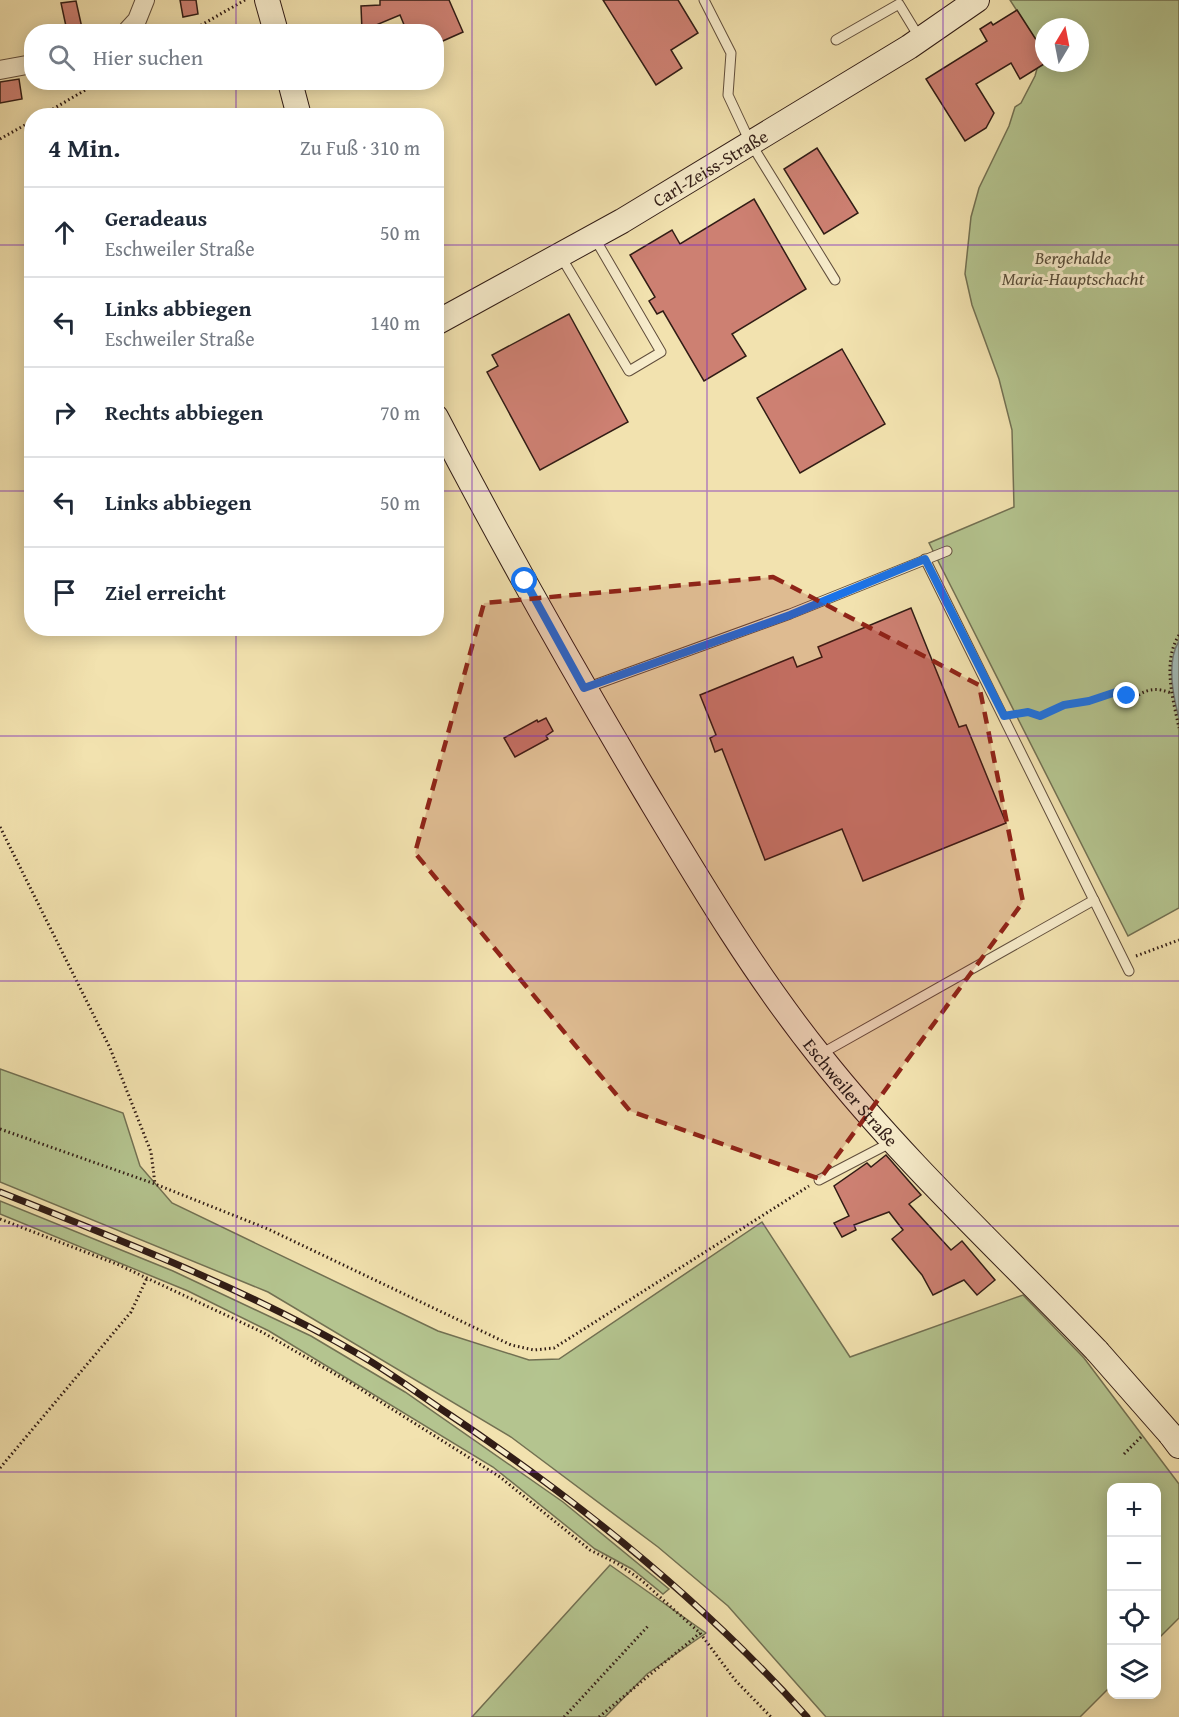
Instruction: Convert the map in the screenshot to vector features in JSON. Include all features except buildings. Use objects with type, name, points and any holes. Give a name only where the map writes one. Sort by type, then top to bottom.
[{"type":"street","points":[[133,24],[144,0]]},
{"type":"street","points":[[267,0],[274,24]]},
{"type":"street","name":"Carl-Zeiss-Straße","points":[[444,319],[594,237],[920,40],[977,0]]},
{"type":"street","points":[[0,70],[24,66]]},
{"type":"street","points":[[292,90],[297,108]]},
{"type":"street","name":"Eschweiler Straße","points":[[444,432],[584,688],[687,862],[819,1055],[892,1142],[1098,1351],[1174,1440]]},
{"type":"lane","points":[[704,0],[731,53],[728,95],[750,142],[835,280]]},
{"type":"lane","points":[[836,40],[898,2],[920,40]]},
{"type":"lane","points":[[560,255],[630,371],[661,352],[594,237]]},
{"type":"lane","points":[[584,688],[790,615],[947,551]]},
{"type":"lane","points":[[925,559],[1129,971]]},
{"type":"lane","points":[[819,1055],[1094,900]]},
{"type":"lane","points":[[819,1180],[892,1142]]},
{"type":"path","points":[[203,24],[245,0]]},
{"type":"path","points":[[55,108],[85,90]]},
{"type":"path","points":[[0,139],[24,126]]},
{"type":"path","points":[[1179,635],[1174,643],[1170,666],[1171,693],[1179,728]]},
{"type":"path","points":[[1004,716],[1028,712],[1040,716],[1064,705],[1089,701],[1116,692],[1137,696],[1144,691],[1160,688],[1171,693]]},
{"type":"path","points":[[0,827],[110,1048],[151,1152],[155,1184]]},
{"type":"path","points":[[1124,960],[1179,940]]},
{"type":"path","points":[[0,1129],[155,1184],[267,1229],[461,1323],[511,1345],[534,1350],[554,1348],[819,1180]]},
{"type":"path","points":[[0,1219],[147,1278],[262,1332],[349,1382],[500,1477],[590,1550],[618,1564],[639,1579],[696,1629],[735,1680],[771,1717]]},
{"type":"path","points":[[0,1468],[131,1312],[147,1278]]},
{"type":"path","points":[[564,1717],[649,1625]]},
{"type":"path","points":[[599,1717],[700,1634]]},
{"type":"highlighted area","points":[[773,577],[979,685],[1023,902],[820,1179],[630,1111],[415,853],[484,603]]},
{"type":"green space","name":"Bergehalde Maria-Hauptschacht","points":[[1010,0],[1179,0],[1179,908],[1128,936],[929,543],[1014,507],[1012,430],[999,379],[972,305],[965,274],[971,217],[979,188],[1009,126],[1015,107],[1021,103],[1036,72],[1089,72],[1089,18],[1035,18],[1035,39]]},
{"type":"green space","points":[[0,1069],[123,1113],[140,1166],[172,1203],[438,1331],[529,1360],[559,1359],[762,1222],[850,1357],[1023,1295],[1084,1358],[1179,1484],[1179,1618],[1161,1636],[1161,1483],[1107,1483],[1107,1690],[1080,1717],[826,1717],[728,1606],[658,1547],[511,1437],[268,1292],[0,1182]]},
{"type":"green space","points":[[0,1201],[173,1271],[311,1336],[405,1392],[563,1502],[669,1589],[663,1594],[632,1569],[595,1549],[493,1467],[269,1331],[188,1291],[0,1214]]},
{"type":"green space","points":[[610,1565],[706,1633],[647,1674],[605,1717],[472,1717]]},
{"type":"water","points":[[1179,641],[1179,718],[1173,690],[1172,669],[1175,649]]},
{"type":"railway","points":[[0,1192],[228,1287],[317,1331],[383,1369],[546,1482],[638,1555],[725,1633],[807,1717]]},
{"type":"route","points":[[525,581],[584,688],[790,615],[925,559],[1004,716],[1028,712],[1040,716],[1064,705],[1089,701],[1116,692],[1127,696]]}]
